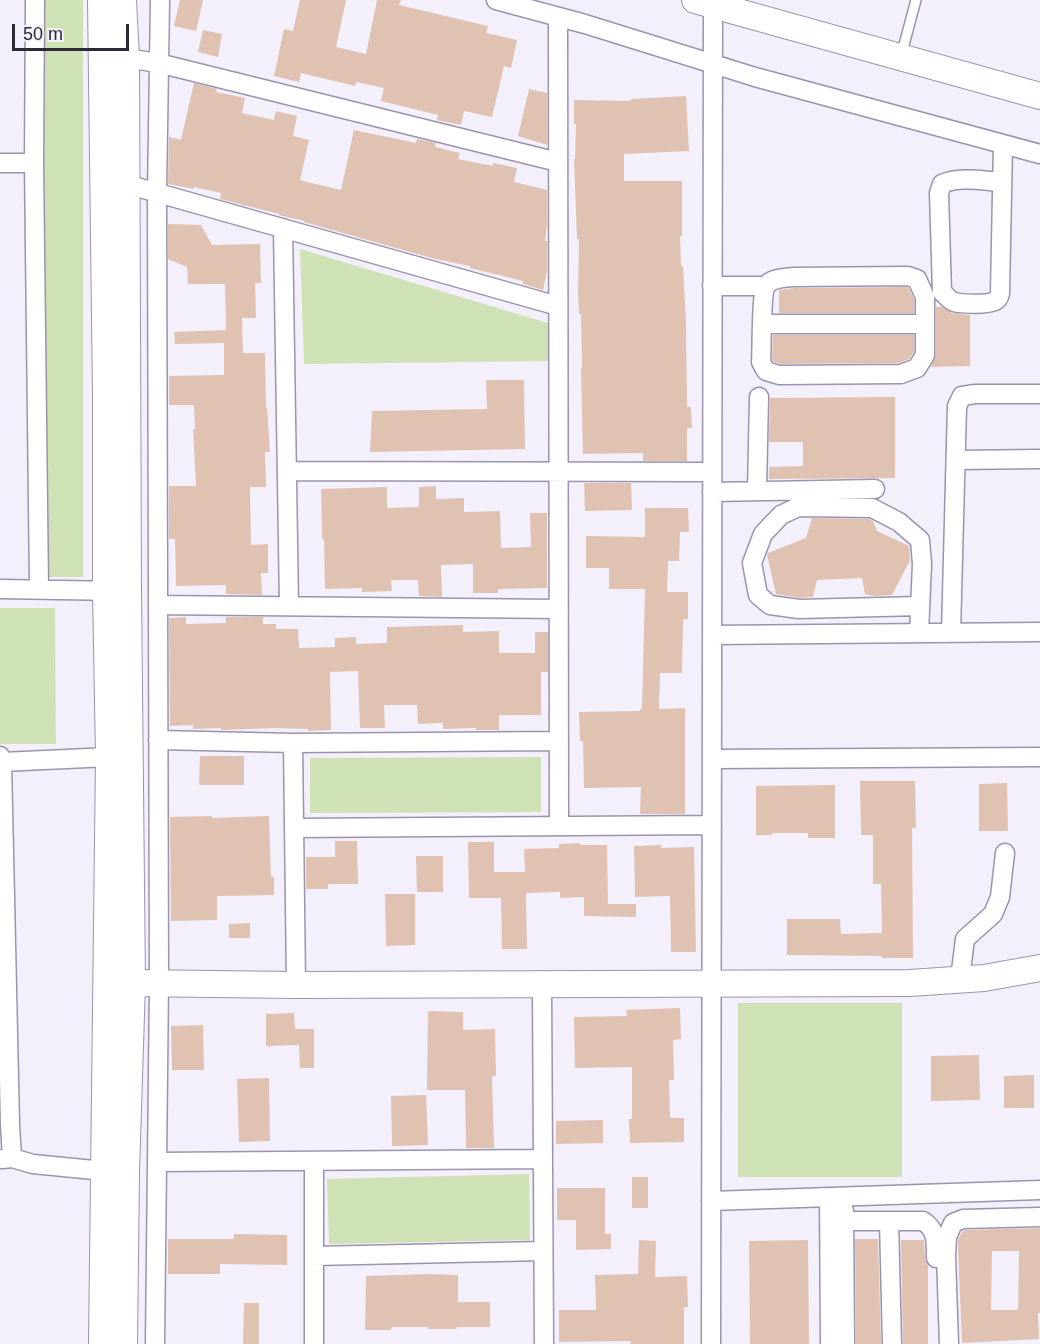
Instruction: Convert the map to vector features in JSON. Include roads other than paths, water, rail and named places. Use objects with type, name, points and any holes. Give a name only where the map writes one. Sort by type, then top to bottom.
[{"type":"street","points":[[36,0],[34,163],[39,589]]},
{"type":"street","points":[[101,0],[106,396],[117,591],[132,983],[102,1344]]},
{"type":"street","points":[[123,0],[126,58],[128,490],[117,591],[109,757],[107,981],[123,1344]]},
{"type":"street","points":[[155,1344],[159,983],[157,194],[160,0]]},
{"type":"street","points":[[496,0],[585,24],[767,80],[1040,154]]},
{"type":"street","points":[[711,1344],[713,63],[704,2],[1040,96]]},
{"type":"street","points":[[558,17],[559,826]]},
{"type":"street","points":[[126,58],[158,63],[558,162]]},
{"type":"street","points":[[1002,182],[964,180],[942,184],[939,193],[942,292],[954,302],[987,303],[994,301],[1000,293],[1003,144]]},
{"type":"street","points":[[0,163],[34,163]]},
{"type":"street","points":[[126,184],[558,306]]},
{"type":"street","points":[[283,228],[289,606]]},
{"type":"street","points":[[908,276],[917,279],[925,297],[925,355],[917,368],[901,374],[779,375],[766,371],[761,362],[763,299],[766,286],[774,279],[793,277],[908,276]]},
{"type":"street","points":[[712,286],[766,286]]},
{"type":"street","points":[[762,324],[925,324]]},
{"type":"street","points":[[127,344],[157,347]]},
{"type":"street","points":[[951,633],[957,406],[962,396],[975,394],[1040,394]]},
{"type":"street","points":[[757,491],[759,397]]},
{"type":"street","points":[[956,460],[1040,459]]},
{"type":"street","points":[[287,471],[712,471]]},
{"type":"street","points":[[128,490],[158,487]]},
{"type":"street","points":[[712,492],[875,489]]},
{"type":"street","points":[[919,633],[922,564],[920,540],[899,522],[872,508],[798,507],[781,515],[763,534],[752,563],[758,595],[770,605],[799,609],[920,606]]},
{"type":"street","points":[[0,589],[117,591]]},
{"type":"street","points":[[158,605],[559,609]]},
{"type":"street","points":[[712,635],[1040,632]]},
{"type":"street","points":[[158,740],[559,741]]},
{"type":"street","points":[[293,742],[296,985]]},
{"type":"street","points":[[109,757],[1,759],[10,1124],[6,1158],[33,1164],[115,1172]]},
{"type":"street","points":[[712,759],[1040,757]]},
{"type":"street","points":[[294,828],[712,825]]},
{"type":"street","points":[[960,979],[965,939],[993,914],[1000,897],[1005,853]]},
{"type":"street","points":[[107,981],[296,985],[910,982],[984,978],[1040,968]]},
{"type":"street","points":[[542,984],[544,1344]]},
{"type":"street","points":[[157,1162],[543,1159]]},
{"type":"street","points":[[314,1161],[314,1344]]},
{"type":"street","points":[[711,1201],[1040,1190]]},
{"type":"street","points":[[836,1197],[844,1221],[845,1344]]},
{"type":"street","points":[[830,1344],[836,1197]]},
{"type":"street","points":[[949,1344],[946,1256],[947,1237],[953,1223],[963,1219],[1040,1217]]},
{"type":"street","points":[[844,1221],[923,1221],[930,1226],[935,1236],[940,1344]]},
{"type":"street","points":[[889,1221],[892,1344]]},
{"type":"street","points":[[314,1256],[543,1251]]},
{"type":"lane","points":[[901,57],[916,0]]}]
